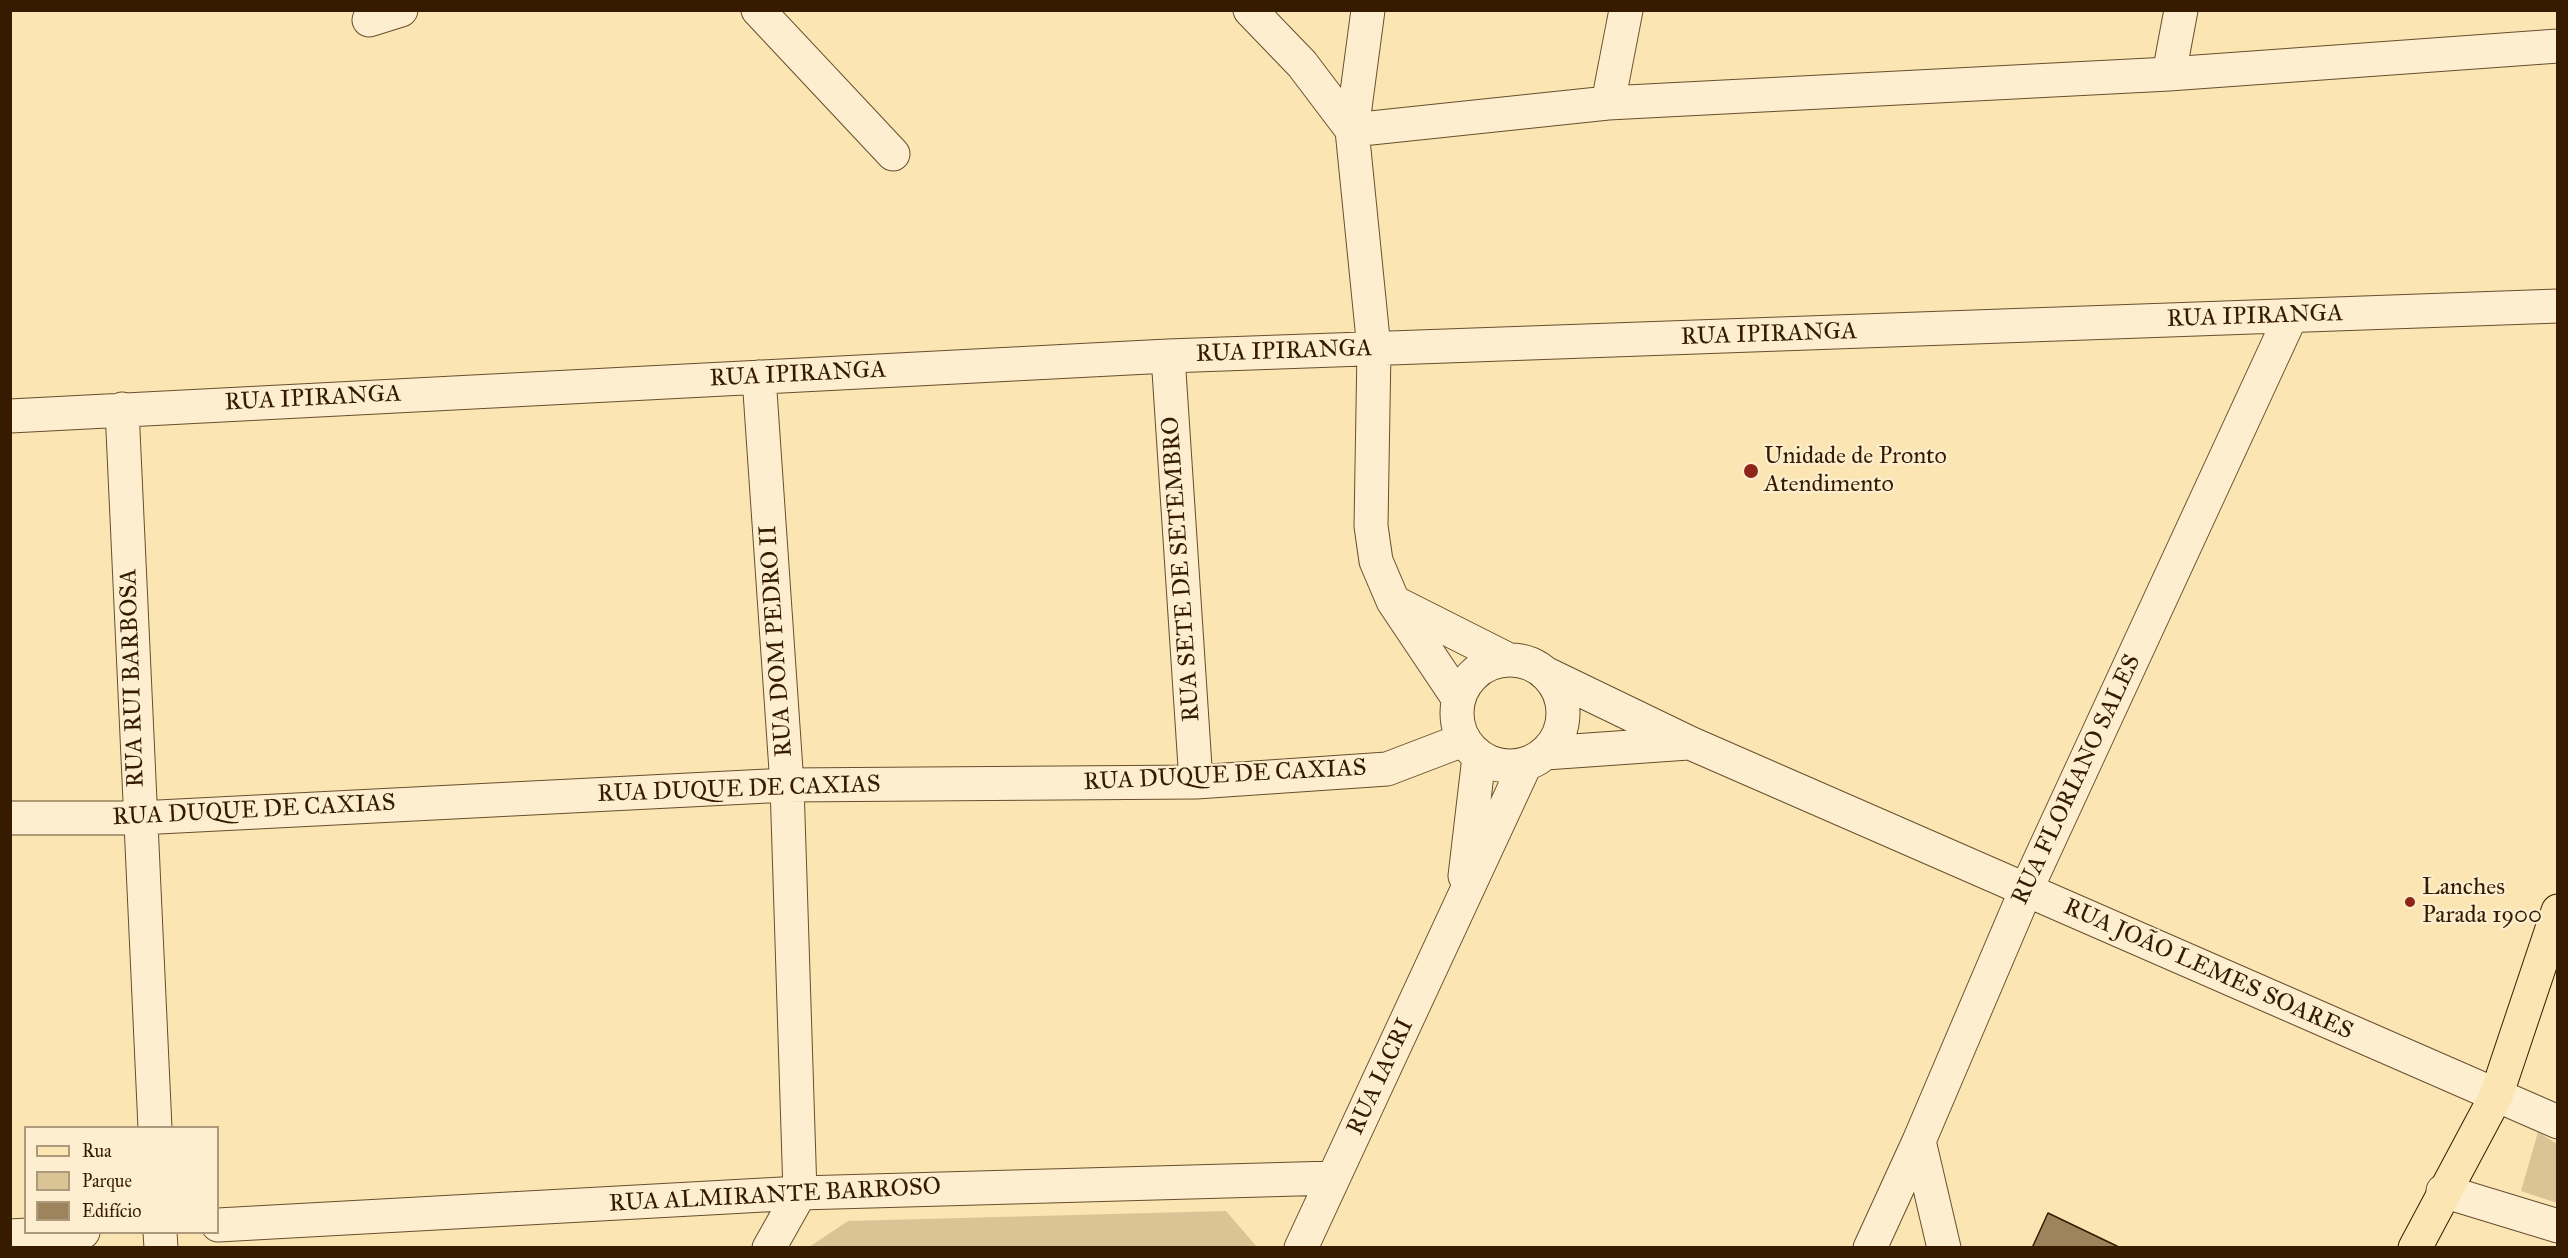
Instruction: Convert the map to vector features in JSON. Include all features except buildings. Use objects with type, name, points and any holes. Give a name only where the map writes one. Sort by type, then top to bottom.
[{"type":"main road","points":[[2415,1248],[2443,1191],[2496,1096],[2558,911]]},
{"type":"street","points":[[369,20],[401,10]]},
{"type":"street","points":[[758,10],[893,154]]},
{"type":"street","points":[[1250,10],[1302,64],[1352,130]]},
{"type":"street","points":[[1368,10],[1352,130],[1374,349],[1371,526],[1376,561],[1393,601],[1458,698]]},
{"type":"street","points":[[1608,103],[1626,10]]},
{"type":"street","points":[[2169,74],[2181,10]]},
{"type":"street","points":[[1352,130],[1608,103],[2169,74],[2558,46]]},
{"type":"street","name":"RUA IPIRANGA","points":[[10,416],[1168,357],[2558,306]]},
{"type":"street","name":"RUA FLORIANO SALES","points":[[1870,1248],[1919,1141],[2026,890],[2290,316]]},
{"type":"street","name":"RUA SETE DE SETEMBRO","points":[[1168,357],[1196,782]]},
{"type":"street","name":"RUA DOM PEDRO II","points":[[759,377],[787,785],[800,1193]]},
{"type":"street","name":"RUA RUI BARBOSA","points":[[122,409],[155,1126]]},
{"type":"street","points":[[1393,601],[1506,659],[1528,662],[1547,674],[1560,692],[1564,713],[1559,735],[1535,759],[1502,767],[1471,749],[1456,720],[1458,698],[1468,679],[1485,665],[1506,659]]},
{"type":"street","name":"RUA JOÃO LEMES SOARES","points":[[1547,674],[1690,742],[2558,1122]]},
{"type":"street","name":"RUA JOÃO LEMES SOARES","points":[[1535,759],[1690,742]]},
{"type":"street","name":"RUA DUQUE DE CAXIAS","points":[[10,818],[139,818],[787,785],[1196,782],[1387,769],[1471,749]]},
{"type":"street","name":"RUA IACRI","points":[[1461,907],[1471,749]]},
{"type":"street","name":"RUA IACRI","points":[[1301,1248],[1461,907],[1535,759]]},
{"type":"street","points":[[1919,1141],[1944,1248]]},
{"type":"street","name":"RUA ALMIRANTE BARROSO","points":[[219,1226],[800,1193],[1334,1178]]},
{"type":"street","points":[[2443,1191],[2558,1226]]},
{"type":"street","points":[[769,1248],[800,1193]]},
{"type":"street","points":[[10,1236],[59,1234]]},
{"type":"green space","points":[[2538,1132],[2557,1144],[2557,1203],[2521,1191]]},
{"type":"green space","points":[[1226,1211],[1257,1247],[809,1247],[848,1221]]},
{"type":"place","name":"Unidade de Pronto Atendimento","points":[[1751,471]]},
{"type":"place","name":"Lanches Parada 1900","points":[[2410,902]]}]
